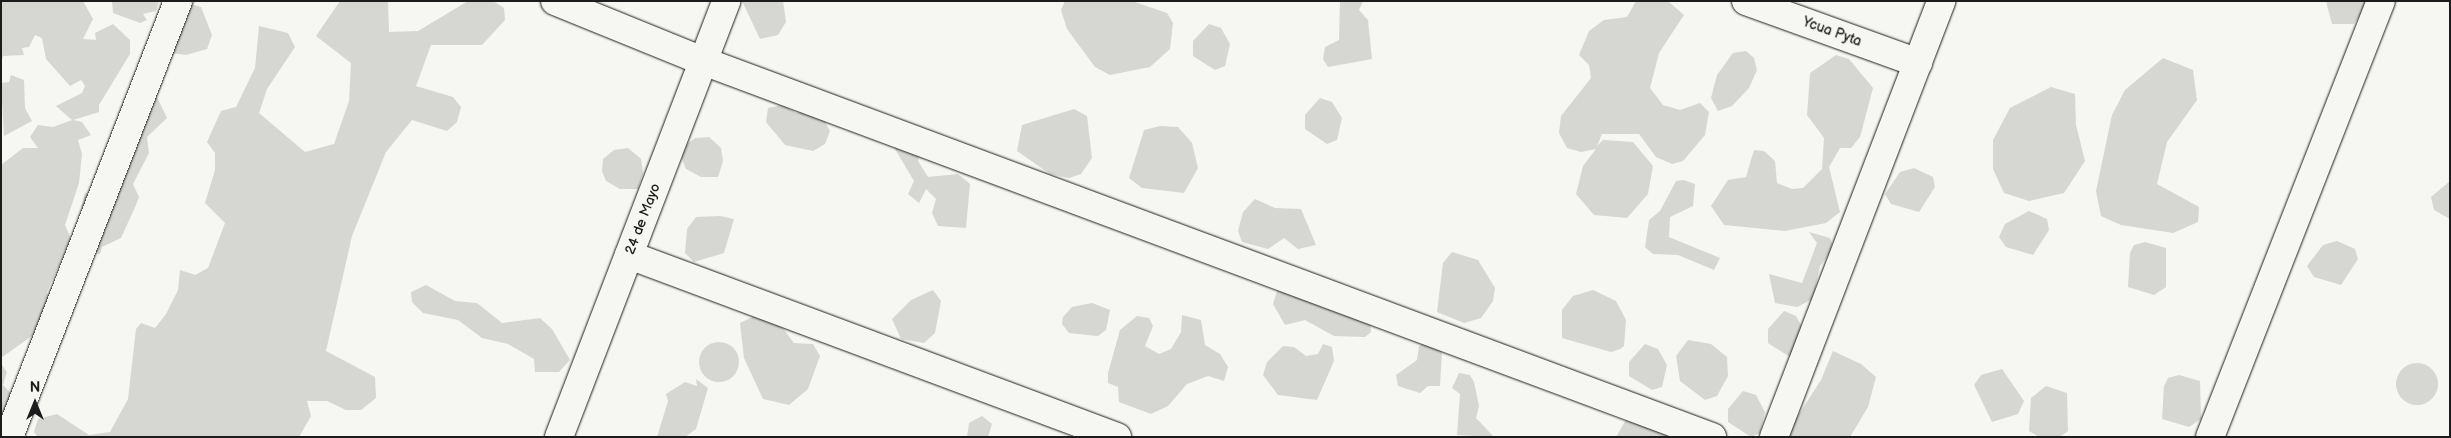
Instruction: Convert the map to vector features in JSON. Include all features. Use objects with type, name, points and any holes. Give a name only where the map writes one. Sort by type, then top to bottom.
[{"type":"street","points":[[9,437],[178,1]]},
{"type":"street","points":[[555,1],[703,61],[1712,437]]},
{"type":"street","name":"24 de Mayo","points":[[559,437],[726,1]]},
{"type":"street","name":"Ycua Pyta","points":[[1746,1],[1918,63]]},
{"type":"street","points":[[1774,437],[1941,1]]},
{"type":"street","points":[[2210,437],[2381,1]]},
{"type":"street","points":[[629,255],[1117,437]]},
{"type":"shaded area","points":[[1,1],[83,1],[93,19],[83,39],[96,40],[95,33],[113,24],[130,40],[130,54],[99,105],[99,112],[73,120],[82,122],[91,135],[78,140],[82,154],[79,183],[65,225],[71,239],[47,292],[54,320],[1,358],[1,165],[23,148],[38,148],[30,137],[38,125],[53,127],[72,120],[56,106],[82,93],[85,86],[81,80],[70,86],[46,59],[42,38],[35,35],[29,47],[22,48],[24,55],[3,56],[1,63]]},
{"type":"shaded area","points":[[112,1],[159,1],[156,11],[143,14],[147,20],[140,23],[113,13]]},
{"type":"shaded area","points":[[340,1],[388,1],[389,32],[418,31],[468,1],[493,1],[504,8],[505,20],[482,45],[431,45],[416,86],[453,97],[461,107],[457,122],[447,131],[412,120],[386,152],[352,236],[326,351],[375,377],[376,398],[361,410],[346,410],[327,401],[307,401],[311,416],[299,437],[38,437],[34,432],[38,419],[57,414],[89,435],[110,432],[128,399],[136,329],[141,323],[155,328],[166,314],[178,290],[180,270],[195,275],[208,268],[225,223],[205,203],[215,170],[215,153],[207,142],[221,111],[236,107],[255,68],[259,26],[288,33],[295,47],[267,89],[259,113],[305,152],[334,144],[349,101],[351,63],[316,36]]},
{"type":"shaded area","points":[[742,1],[783,1],[786,22],[778,35],[760,39]]},
{"type":"shaded area","points":[[1065,1],[1132,1],[1167,13],[1173,23],[1170,49],[1150,67],[1110,75],[1095,67],[1067,29],[1061,10]]},
{"type":"shaded area","points":[[1340,1],[1363,1],[1359,10],[1368,20],[1372,59],[1328,67],[1323,59],[1325,47],[1339,40]]},
{"type":"shaded area","points":[[1636,1],[1668,1],[1684,15],[1659,53],[1650,88],[1663,105],[1680,110],[1700,103],[1709,112],[1705,135],[1683,161],[1672,164],[1656,157],[1639,134],[1602,134],[1597,146],[1603,140],[1633,142],[1653,166],[1648,194],[1627,218],[1594,215],[1576,194],[1583,166],[1596,149],[1581,152],[1567,148],[1559,133],[1561,116],[1591,78],[1589,65],[1579,55],[1589,31],[1604,20],[1627,17]]},
{"type":"shaded area","points":[[2326,1],[2369,1],[2354,24],[2332,24]]},
{"type":"shaded area","points":[[187,3],[201,7],[212,35],[207,49],[186,55],[171,53],[154,39],[156,17]]},
{"type":"shaded area","points":[[1209,24],[1221,28],[1230,44],[1225,66],[1215,70],[1193,56],[1193,41]]},
{"type":"shaded area","points":[[1746,51],[1754,58],[1757,70],[1749,88],[1732,106],[1718,111],[1711,98],[1717,75],[1733,53]]},
{"type":"shaded area","points":[[1836,55],[1849,59],[1873,88],[1860,137],[1851,148],[1840,148],[1829,167],[1840,212],[1826,223],[1785,231],[1724,225],[1711,206],[1728,180],[1746,177],[1754,150],[1764,151],[1775,161],[1777,183],[1792,189],[1803,188],[1822,169],[1824,138],[1807,115],[1810,73]]},
{"type":"shaded area","points":[[2163,58],[2193,70],[2197,100],[2167,142],[2157,184],[2199,207],[2198,222],[2173,233],[2121,225],[2101,216],[2096,191],[2112,115],[2125,90]]},
{"type":"shaded area","points":[[11,75],[24,80],[25,108],[32,121],[4,136],[1,83],[9,82]]},
{"type":"shaded area","points":[[2051,87],[2075,94],[2076,125],[2085,161],[2064,193],[2029,201],[2004,193],[1993,169],[1993,140],[2010,108]]},
{"type":"shaded area","points":[[155,93],[167,118],[147,137],[149,153],[133,184],[139,197],[136,205],[121,238],[102,247],[100,254],[93,253],[91,218],[81,207],[85,193],[93,194]]},
{"type":"shaded area","points":[[1320,98],[1332,102],[1342,118],[1337,140],[1327,144],[1305,129],[1305,115]]},
{"type":"shaded area","points":[[783,105],[796,113],[809,111],[823,118],[830,131],[825,144],[813,151],[785,145],[766,122],[768,108]]},
{"type":"shaded area","points":[[1074,109],[1087,116],[1092,158],[1081,174],[1069,178],[1050,174],[1017,151],[1022,125]]},
{"type":"shaded area","points":[[1160,126],[1178,127],[1192,143],[1198,168],[1184,193],[1142,188],[1129,178],[1144,130]]},
{"type":"shaded area","points":[[709,137],[721,148],[723,161],[718,177],[701,177],[686,169],[682,159],[683,147],[695,138]]},
{"type":"shaded area","points":[[892,144],[921,147],[918,161],[928,177],[958,174],[970,184],[966,228],[938,226],[932,213],[936,199],[926,189],[919,203],[908,194],[914,181]]},
{"type":"shaded area","points":[[628,148],[641,159],[643,173],[638,189],[620,189],[606,181],[602,171],[603,159],[614,150]]},
{"type":"shaded area","points":[[1914,168],[1933,177],[1935,187],[1919,212],[1891,204],[1885,194],[1900,172]]},
{"type":"shaded area","points":[[1684,180],[1695,184],[1693,206],[1670,217],[1669,237],[1720,258],[1714,270],[1678,255],[1653,254],[1645,247],[1649,220],[1660,211],[1676,181]]},
{"type":"shaded area","points":[[2450,181],[2450,219],[2434,210],[2431,197]]},
{"type":"shaded area","points":[[1255,199],[1275,208],[1301,209],[1316,245],[1298,249],[1284,238],[1268,249],[1242,242],[1238,231],[1243,212]]},
{"type":"shaded area","points":[[2029,211],[2047,219],[2049,230],[2033,255],[2006,247],[1999,237],[2005,224]]},
{"type":"shaded area","points":[[720,216],[734,219],[724,253],[694,262],[685,253],[687,229],[696,217]]},
{"type":"shaded area","points":[[1809,232],[1830,238],[1834,248],[1820,266],[1813,299],[1797,307],[1775,303],[1769,274],[1802,283],[1817,243]]},
{"type":"shaded area","points":[[2337,241],[2355,249],[2358,259],[2341,285],[2314,277],[2307,266],[2323,245]]},
{"type":"shaded area","points":[[2145,242],[2166,248],[2166,287],[2154,295],[2128,287],[2130,253],[2134,245]]},
{"type":"shaded area","points":[[1452,252],[1478,260],[1495,288],[1493,301],[1481,318],[1464,323],[1437,312],[1443,263]]},
{"type":"shaded area","points":[[426,285],[455,301],[477,303],[502,323],[540,318],[552,329],[570,360],[559,372],[535,372],[534,359],[508,344],[482,338],[458,320],[423,313],[412,302],[411,292]]},
{"type":"shaded area","points":[[1278,288],[1370,319],[1371,332],[1365,337],[1334,336],[1305,320],[1285,325],[1273,304]]},
{"type":"shaded area","points":[[933,290],[941,301],[935,333],[924,343],[901,339],[892,319],[911,300]]},
{"type":"shaded area","points":[[1593,290],[1616,301],[1626,320],[1624,346],[1620,349],[1611,352],[1562,338],[1562,310],[1573,296]]},
{"type":"shaded area","points":[[1092,303],[1110,310],[1106,330],[1098,336],[1069,333],[1062,324],[1063,317],[1072,307]]},
{"type":"shaded area","points":[[1784,311],[1796,316],[1805,332],[1790,357],[1768,343],[1768,329]]},
{"type":"shaded area","points":[[759,314],[775,318],[794,343],[813,344],[820,356],[808,389],[789,405],[763,399],[744,358],[740,323]]},
{"type":"shaded area","points":[[1182,315],[1201,320],[1205,345],[1220,354],[1228,367],[1224,381],[1208,376],[1187,384],[1168,406],[1151,414],[1119,402],[1118,387],[1108,383],[1108,373],[1120,330],[1137,316],[1149,318],[1153,326],[1145,346],[1159,354],[1171,349],[1181,332]]},
{"type":"shaded area","points":[[1428,340],[1442,352],[1440,386],[1428,386],[1420,393],[1398,386],[1396,375],[1417,360],[1419,346]]},
{"type":"shaded area","points":[[1688,340],[1711,344],[1727,357],[1728,376],[1717,396],[1705,400],[1680,381],[1676,356]]},
{"type":"shaded area","points":[[723,342],[730,345],[736,351],[739,362],[738,370],[730,379],[723,382],[715,382],[708,379],[700,370],[699,358],[702,351],[711,343]]},
{"type":"shaded area","points":[[1323,344],[1332,347],[1334,361],[1317,400],[1278,395],[1263,375],[1267,362],[1283,346],[1294,347],[1306,356],[1318,354]]},
{"type":"shaded area","points":[[1645,344],[1658,349],[1667,365],[1662,387],[1652,390],[1629,376],[1629,362]]},
{"type":"shaded area","points":[[1833,351],[1861,364],[1876,377],[1868,407],[1850,437],[1784,437],[1821,380]]},
{"type":"shaded area","points":[[2421,363],[2429,366],[2435,372],[2438,384],[2435,396],[2429,402],[2413,405],[2405,402],[2399,396],[2396,380],[2399,372],[2405,366]]},
{"type":"shaded area","points":[[1,364],[7,372],[3,385],[14,396],[13,411],[1,419]]},
{"type":"shaded area","points":[[2002,369],[2024,401],[2018,414],[1992,422],[1974,385],[1981,375]]},
{"type":"shaded area","points":[[1459,373],[1470,375],[1474,382],[1479,406],[1476,418],[1494,437],[1457,435],[1460,394],[1452,388]]},
{"type":"shaded area","points":[[2179,375],[2200,381],[2201,419],[2189,427],[2162,419],[2164,386],[2168,378]]},
{"type":"shaded area","points":[[696,379],[708,388],[696,429],[685,437],[657,437],[668,401],[666,394],[685,382],[697,386]]},
{"type":"shaded area","points":[[2046,386],[2067,393],[2068,431],[2060,437],[2039,437],[2029,431],[2031,398]]},
{"type":"shaded area","points":[[1743,391],[1756,395],[1765,412],[1760,433],[1751,437],[1728,422],[1728,409]]},
{"type":"shaded area","points":[[982,416],[992,424],[988,437],[967,437],[969,423]]},
{"type":"shaded area","points":[[1627,418],[1665,430],[1668,437],[1616,437]]}]
